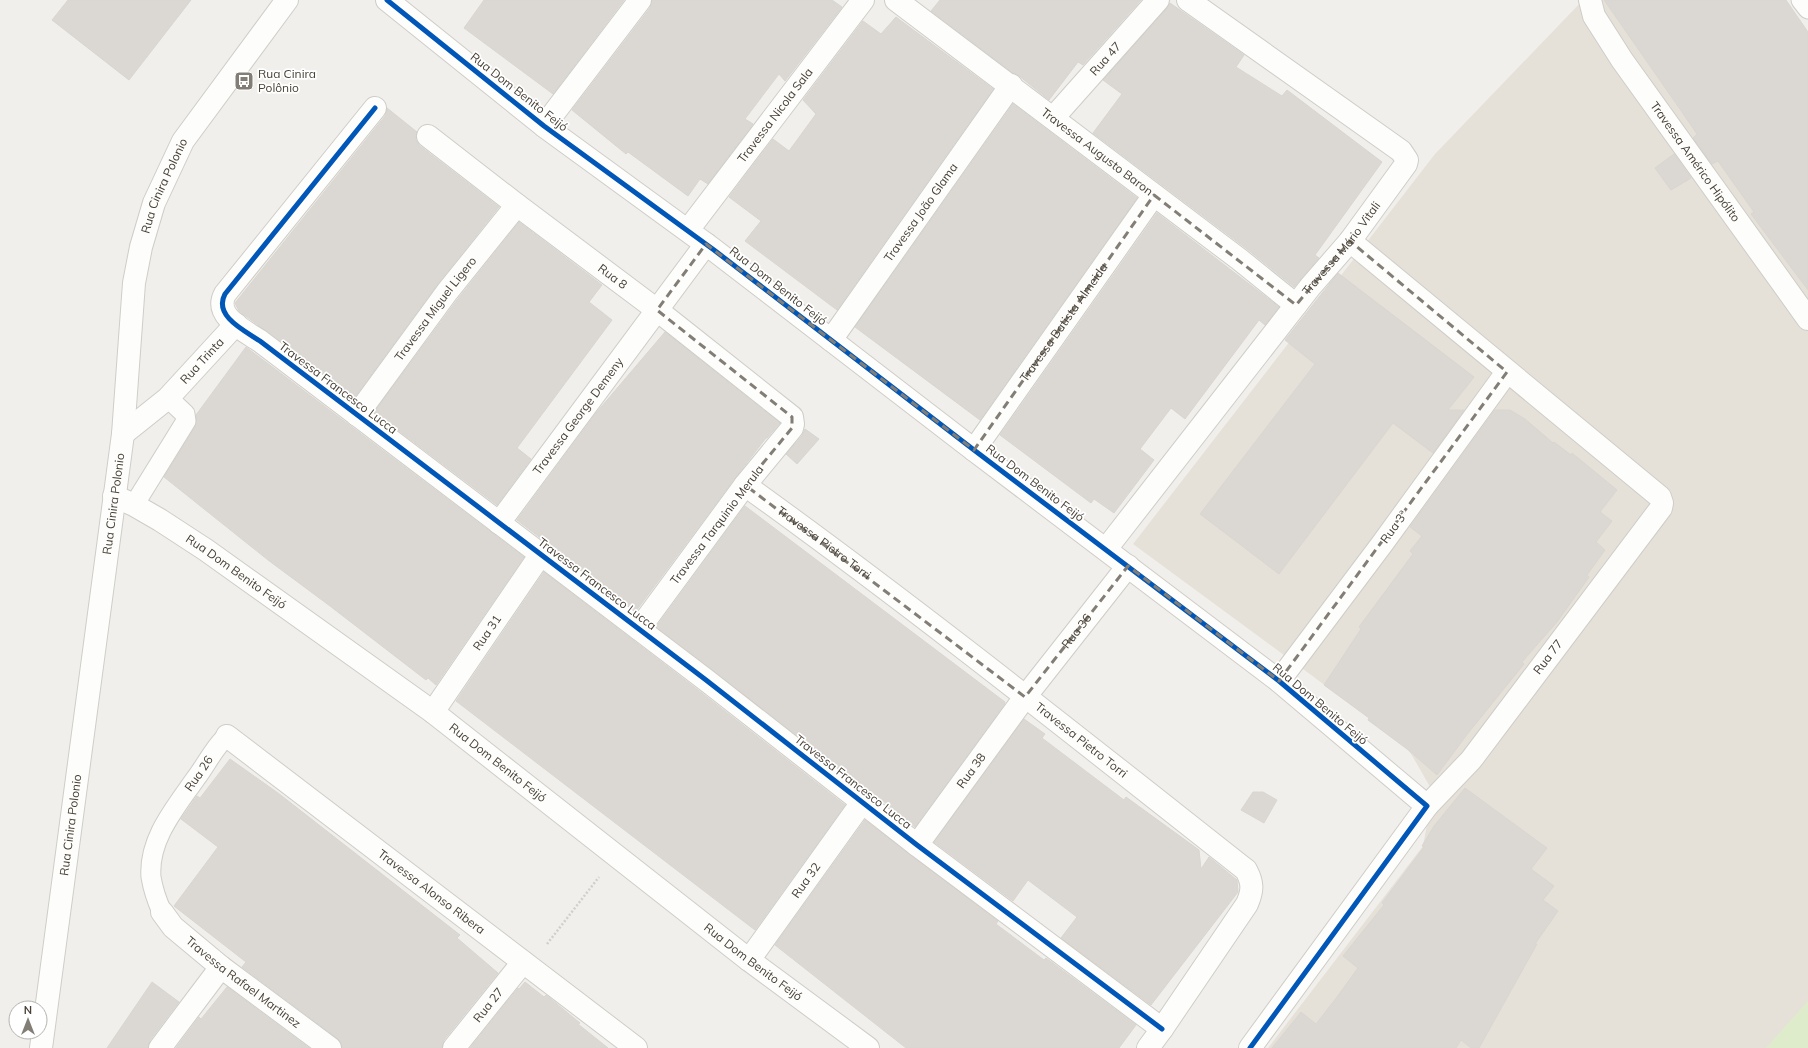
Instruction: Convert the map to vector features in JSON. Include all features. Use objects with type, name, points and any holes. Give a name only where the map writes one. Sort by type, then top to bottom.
[{"type":"street","name":"Rua Cinira Polonio","points":[[41,1048],[123,434],[134,283],[141,247],[154,203],[183,140],[287,0]]},
{"type":"street","points":[[544,126],[640,0]]},
{"type":"street","name":"Travessa Nicola Sala","points":[[688,230],[863,0]]},
{"type":"street","name":"Travessa Augusto Baron","points":[[896,0],[1154,194],[1296,305]]},
{"type":"street","name":"Rua 47","points":[[1053,118],[1158,0]]},
{"type":"street","name":"Travessa Mário Vitali","points":[[1106,549],[1310,287],[1350,241],[1404,168],[1407,160],[1405,155],[1188,0]]},
{"type":"street","name":"Travessa Américo Hipólito","points":[[1590,0],[1594,16],[1622,60],[1808,319]]},
{"type":"street","name":"Rua Dom Benito Feijó","points":[[396,3],[544,126],[688,230],[974,450],[1279,681],[1427,806]]},
{"type":"street","name":"Travessa João Glama","points":[[831,340],[1011,85]]},
{"type":"street","name":"Travessa Francesco Lucca","points":[[375,108],[225,294],[221,300],[221,306],[224,313],[236,324],[640,629],[863,801],[917,845],[1162,1030]]},
{"type":"street","name":"Rua 8","points":[[428,136],[517,206],[657,310],[790,415],[793,421]]},
{"type":"street","name":"Travessa Batista Almeida","points":[[974,450],[1154,194]]},
{"type":"street","name":"Travessa Miguel Ligero","points":[[357,415],[447,292],[517,206]]},
{"type":"street","points":[[1350,241],[1507,372]]},
{"type":"street","name":"Travessa George Demeny","points":[[499,522],[706,244]]},
{"type":"street","name":"Rua Trinta","points":[[123,434],[168,398],[236,324]]},
{"type":"street","name":"Rua 77","points":[[1427,806],[1471,760],[1661,508],[1662,503],[1660,497],[1507,372]]},
{"type":"street","name":"Rua 3ª","points":[[1279,681],[1507,372]]},
{"type":"street","name":"Travessa Tarquinio Merula","points":[[640,629],[745,485],[792,428],[793,421]]},
{"type":"street","name":"Travessa Pietro Torri","points":[[745,485],[806,528],[1246,870],[1253,887],[1247,904],[1162,1030],[1148,1048]]},
{"type":"street","name":"Rua Dom Benito Feijó","points":[[114,496],[134,504],[206,550],[433,712],[749,960],[868,1048]]},
{"type":"street","name":"Rua 31","points":[[433,712],[541,554]]},
{"type":"street","name":"Rua 36","points":[[1025,697],[1128,566]]},
{"type":"street","name":"Rua 38","points":[[917,845],[1025,697]]},
{"type":"street","name":"Travessa Alonso Ribera","points":[[227,736],[636,1048]]},
{"type":"street","name":"Rua 32","points":[[749,960],[863,801]]},
{"type":"street","points":[[1250,1048],[1427,806]]},
{"type":"street","name":"Travessa Rafael Martinez","points":[[162,912],[173,927],[221,967],[330,1048]]},
{"type":"street","name":"Rua 27","points":[[454,1048],[526,964]]},
{"type":"street","points":[[160,1048],[221,967]]},
{"type":"lane","points":[[1801,0],[1808,9]]},
{"type":"lane","points":[[134,504],[184,424],[186,418],[185,414],[168,398]]},
{"type":"lane","name":"Rua 26","points":[[162,912],[155,895],[151,876],[153,854],[160,834],[171,813],[227,736]]},
{"type":"path","points":[[526,964],[616,855]]},
{"type":"highlighted area","points":[[1154,195],[1296,305],[1350,241],[1507,372],[1279,681],[1128,566],[1025,697],[745,485],[792,428],[792,417],[657,310],[706,244],[974,450]]},
{"type":"shaded area","points":[[1583,0],[1625,0],[1808,266],[1808,1048],[1268,1048],[1423,846],[1433,792],[1406,745],[1133,544],[1435,154]]},
{"type":"green space","points":[[1808,1001],[1808,1048],[1766,1048]]},
{"type":"building","points":[[68,0],[191,0],[129,80],[52,20]]},
{"type":"building","points":[[484,0],[624,0],[553,94],[464,28]]},
{"type":"building","points":[[652,0],[832,0],[842,7],[785,81],[779,74],[745,119],[753,124],[708,184],[700,179],[688,196],[628,152],[626,154],[572,110],[650,8]]},
{"type":"building","points":[[940,0],[1141,0],[1083,65],[1078,62],[1049,100],[1018,75],[1013,73],[931,11]]},
{"type":"building","points":[[1604,0],[1786,0],[1808,32],[1808,290],[1751,214],[1754,212],[1718,161],[1712,164],[1693,138],[1697,134]]},
{"type":"building","points":[[1170,3],[1244,55],[1236,67],[1282,96],[1287,90],[1382,162],[1315,255],[1319,258],[1294,287],[1247,249],[1093,133],[1122,94],[1103,80]]},
{"type":"building","points":[[896,17],[993,89],[837,310],[745,241],[761,221],[729,197],[773,139],[789,151],[816,114],[803,100],[863,21],[881,34]]},
{"type":"building","points":[[1013,104],[1137,198],[980,420],[855,327]]},
{"type":"building","points":[[387,108],[417,132],[416,140],[420,146],[499,207],[437,285],[355,397],[239,311],[235,303],[385,116]]},
{"type":"building","points":[[1674,154],[1691,178],[1671,190],[1655,168]]},
{"type":"building","points":[[1157,213],[1279,307],[1265,325],[1259,320],[1185,419],[1171,408],[1140,449],[1154,460],[1114,513],[1094,499],[1091,503],[1000,435]]},
{"type":"building","points":[[519,222],[602,285],[589,302],[612,320],[517,448],[531,459],[497,505],[374,412],[457,300]]},
{"type":"building","points":[[1338,273],[1474,377],[1448,410],[1464,410],[1433,453],[1393,423],[1279,574],[1200,514],[1315,364],[1285,340]]},
{"type":"building","points":[[665,332],[780,423],[766,438],[735,478],[636,611],[517,520],[596,413]]},
{"type":"building","points":[[246,347],[524,557],[436,685],[428,678],[426,680],[268,560],[164,477],[195,427],[196,415]]},
{"type":"building","points":[[1495,410],[1510,410],[1525,419],[1553,443],[1554,442],[1571,455],[1572,453],[1617,490],[1600,512],[1612,521],[1596,542],[1605,550],[1587,575],[1589,577],[1557,622],[1522,662],[1524,664],[1469,732],[1437,775],[1407,749],[1368,720],[1369,718],[1324,685],[1361,629],[1359,627],[1413,554],[1410,551],[1422,536],[1410,527]]},
{"type":"building","points":[[805,429],[819,439],[797,464],[786,454],[802,436]]},
{"type":"building","points":[[745,506],[1005,702],[915,827],[871,791],[866,789],[656,627]]},
{"type":"building","points":[[544,572],[845,805],[755,930],[456,701]]},
{"type":"building","points":[[1024,719],[1045,734],[1042,738],[1124,800],[1126,797],[1199,850],[1201,869],[1209,857],[1237,880],[1238,892],[1151,1005],[1061,938],[1077,917],[1028,880],[1013,901],[934,842]]},
{"type":"building","points":[[230,759],[278,793],[460,935],[457,938],[498,973],[444,1040],[442,1048],[342,1048],[341,1043],[337,1038],[242,967],[246,962],[174,906],[218,847],[181,819],[197,796],[200,798]]},
{"type":"building","points":[[1465,788],[1547,848],[1531,869],[1554,886],[1543,900],[1558,911],[1535,944],[1537,944],[1479,1048],[1471,1048],[1461,1040],[1456,1048],[1272,1048],[1301,1012],[1316,1024],[1337,997],[1358,968],[1343,956],[1384,905],[1382,903],[1424,847],[1422,846],[1434,826]]},
{"type":"building","points":[[1253,792],[1263,792],[1277,800],[1264,823],[1241,810]]},
{"type":"building","points":[[865,820],[998,921],[996,924],[1044,960],[1046,958],[1136,1025],[1119,1048],[906,1048],[775,945]]},
{"type":"building","points":[[152,982],[179,1002],[150,1040],[148,1048],[107,1048]]},
{"type":"building","points":[[525,982],[544,997],[546,995],[580,1023],[578,1024],[608,1048],[470,1048],[518,988],[519,989]]},
{"type":"building","points":[[227,987],[309,1048],[176,1048],[199,1017],[201,1019]]},
{"type":"cycle path","points":[[387,0],[544,126],[714,250],[974,450],[1279,681],[1427,806],[1250,1048]]},
{"type":"cycle path","points":[[375,108],[225,294],[222,302],[223,309],[232,322],[260,341],[706,680],[917,845],[1162,1029]]},
{"type":"place","name":"Rua Cinira Polônio","points":[[244,81]]}]
